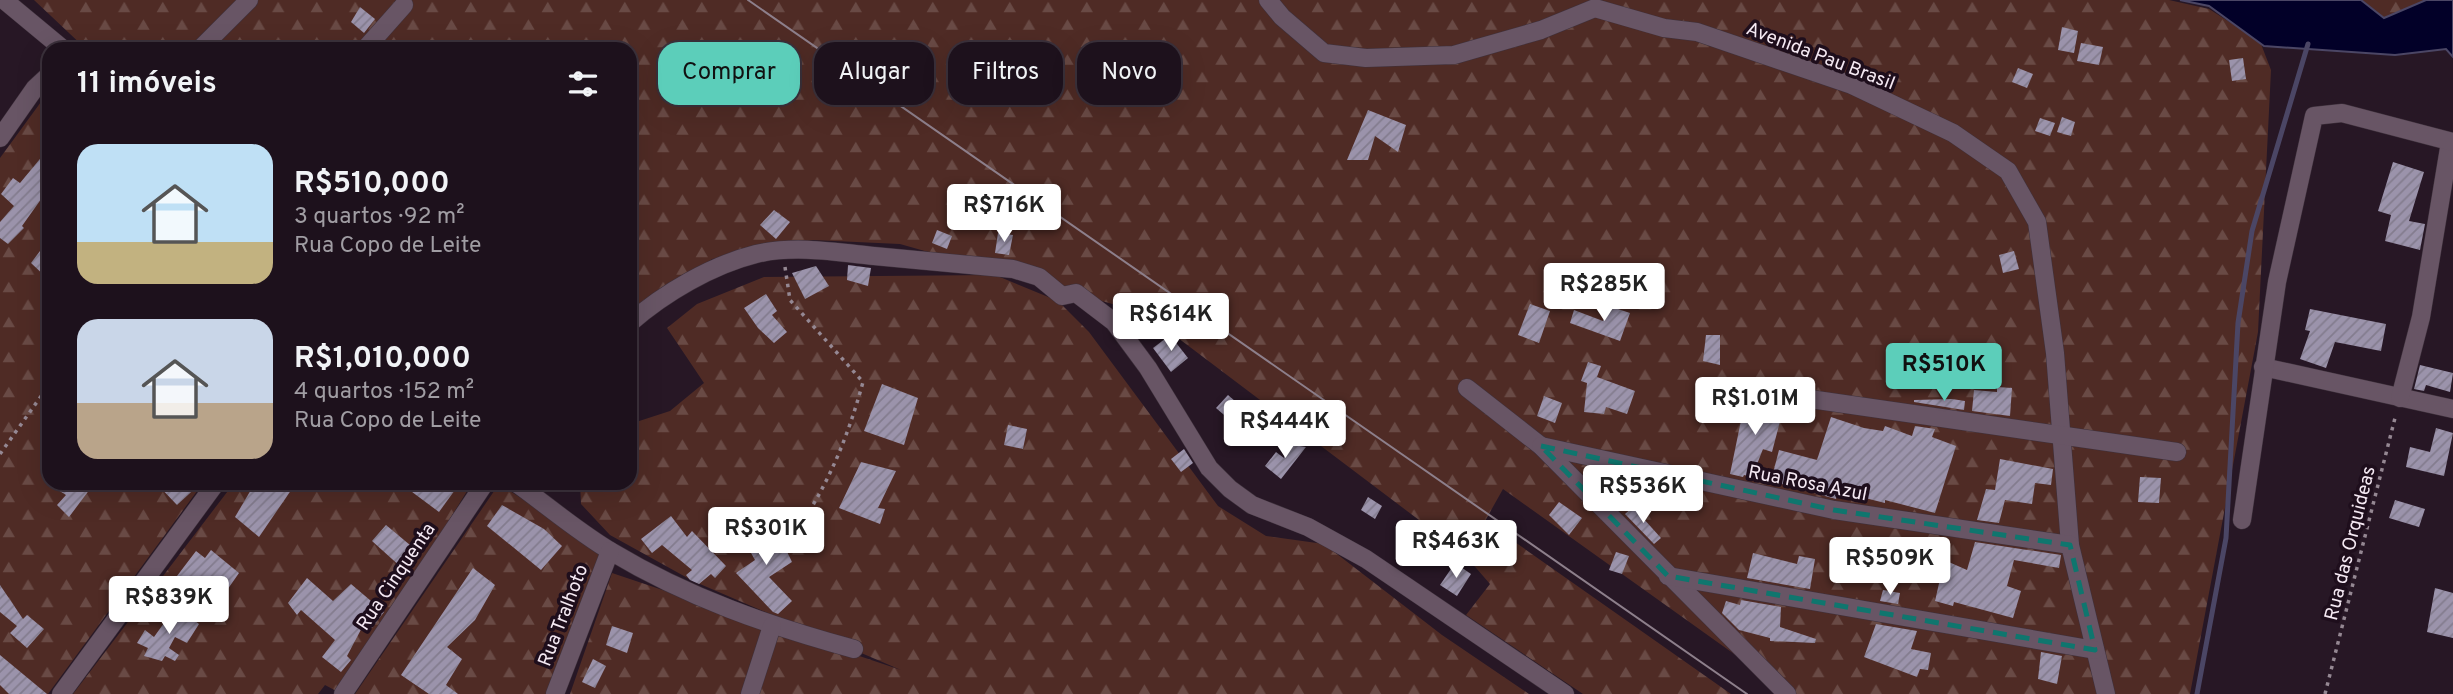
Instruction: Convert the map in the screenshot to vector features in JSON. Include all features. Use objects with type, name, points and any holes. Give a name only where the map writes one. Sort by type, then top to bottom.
[{"type":"street","points":[[4,0],[55,42]]},
{"type":"street","points":[[207,42],[249,0]]},
{"type":"street","name":"Avenida Pau Brasil","points":[[1268,0],[1282,17],[1324,53],[1366,58],[1454,55],[1541,30],[1595,8],[1664,28],[1697,32],[1852,85],[1953,133],[2008,171],[2037,222],[2055,353],[2070,545],[2106,694]]},
{"type":"street","points":[[371,42],[404,5]]},
{"type":"street","points":[[0,138],[42,82]]},
{"type":"street","points":[[2242,520],[2277,282],[2314,116],[2342,113],[2451,142],[2421,317],[2400,398]]},
{"type":"street","points":[[637,317],[647,308],[711,272],[756,254],[783,251],[819,250],[1013,270],[1039,277],[1062,296],[1076,293],[1114,322],[1149,368],[1209,468],[1230,489],[1252,505],[1308,527],[1366,559],[1565,694]]},
{"type":"street","points":[[2263,368],[2453,409]]},
{"type":"street","points":[[1467,388],[1541,446],[1787,694]]},
{"type":"street","points":[[1734,388],[2177,452]]},
{"type":"street","name":"Rua Rosa Azul","points":[[1541,446],[1834,510],[2070,545]]},
{"type":"street","points":[[61,694],[211,490]]},
{"type":"street","name":"Rua Cinquenta","points":[[343,694],[480,490]]},
{"type":"street","points":[[526,490],[610,551],[704,598],[772,626],[853,649]]},
{"type":"street","name":"Rua Tralhoto","points":[[555,694],[610,551]]},
{"type":"street","points":[[1668,576],[2095,650]]},
{"type":"street","points":[[750,694],[772,626]]},
{"type":"path","points":[[783,251],[790,300],[863,382],[849,433],[821,495],[802,524]]},
{"type":"path","points":[[0,454],[42,395]]},
{"type":"path","name":"Rua das Orquideas","points":[[2325,694],[2400,398]]},
{"type":"highlighted area","points":[[1541,446],[1834,510],[2070,545],[2095,650],[1668,576]]},
{"type":"green space","points":[[34,0],[2169,0],[2209,9],[2261,44],[2271,70],[2258,332],[2190,694],[1790,694],[1503,489],[1485,521],[1731,694],[1583,694],[1466,615],[1490,584],[1464,554],[1178,338],[1123,307],[900,244],[813,240],[712,259],[637,321],[637,42],[79,42]]},
{"type":"green space","points":[[2361,0],[2426,0],[2384,18]]},
{"type":"green space","points":[[42,101],[42,490],[198,490],[48,694],[0,694],[0,158]]},
{"type":"green space","points":[[995,275],[1058,301],[1089,332],[1218,506],[1266,536],[1324,544],[1442,635],[1529,694],[570,694],[612,573],[901,670],[693,581],[610,535],[581,504],[580,490],[637,490],[637,422],[670,411],[704,383],[667,328],[697,304],[764,277]]},
{"type":"green space","points":[[229,490],[468,490],[342,694],[325,685],[318,694],[73,694]]},
{"type":"green space","points":[[495,490],[508,490],[605,552],[549,694],[355,694]]},
{"type":"water","points":[[2180,0],[2361,0],[2384,18],[2426,0],[2453,0],[2453,57],[2446,49],[2395,55],[2264,46],[2209,6]]},
{"type":"building","points":[[360,7],[375,19],[364,33],[351,22]]},
{"type":"building","points":[[2062,27],[2078,31],[2074,53],[2058,50]]},
{"type":"building","points":[[2081,43],[2103,47],[2099,65],[2077,61]]},
{"type":"building","points":[[2243,58],[2246,79],[2232,81],[2229,60]]},
{"type":"building","points":[[2018,68],[2033,74],[2027,88],[2012,82]]},
{"type":"building","points":[[1368,110],[1406,125],[1398,152],[1375,136],[1368,160],[1347,160]]},
{"type":"building","points":[[2062,117],[2075,122],[2071,136],[2057,132]]},
{"type":"building","points":[[2040,118],[2055,123],[2050,136],[2035,131]]},
{"type":"building","points":[[42,156],[42,198],[22,226],[24,228],[8,244],[0,238],[0,222],[14,206],[1,194],[13,178],[20,183]]},
{"type":"building","points":[[2393,162],[2424,172],[2409,221],[2425,224],[2420,250],[2385,241],[2391,215],[2378,211]]},
{"type":"building","points":[[774,210],[790,222],[776,239],[760,225]]},
{"type":"building","points":[[937,230],[952,236],[947,249],[932,243]]},
{"type":"building","points":[[998,233],[1013,235],[1009,255],[995,253]]},
{"type":"building","points":[[42,248],[42,273],[31,263]]},
{"type":"building","points":[[2014,251],[2019,269],[2003,273],[1999,255]]},
{"type":"building","points":[[848,265],[871,268],[868,286],[847,280]]},
{"type":"building","points":[[816,266],[829,286],[805,299],[792,273]]},
{"type":"building","points":[[766,294],[777,311],[772,315],[787,332],[774,343],[758,328],[744,308]]},
{"type":"building","points":[[1530,304],[1550,311],[1539,343],[1518,335]]},
{"type":"building","points":[[1609,306],[1630,313],[1620,341],[1570,323],[1574,310],[1603,321]]},
{"type":"building","points":[[2310,309],[2386,324],[2381,351],[2335,342],[2326,368],[2300,359],[2310,331],[2305,330]]},
{"type":"building","points":[[1170,335],[1188,358],[1171,372],[1153,348]]},
{"type":"building","points":[[1706,335],[1720,335],[1720,365],[1703,361]]},
{"type":"building","points":[[1588,362],[1601,366],[1597,377],[1635,391],[1627,414],[1606,407],[1604,414],[1584,412],[1587,383],[1581,381]]},
{"type":"building","points":[[2420,365],[2453,373],[2450,392],[2426,385],[2424,391],[2414,389]]},
{"type":"building","points":[[882,384],[918,398],[904,445],[864,431]]},
{"type":"building","points":[[1997,387],[2012,388],[2010,416],[1972,411],[1974,390],[1997,392]]},
{"type":"building","points":[[1228,395],[1243,408],[1231,421],[1216,408]]},
{"type":"building","points":[[1544,396],[1562,403],[1555,423],[1537,416]]},
{"type":"building","points":[[1914,400],[1965,401],[1964,410],[1914,402]]},
{"type":"building","points":[[1745,401],[1783,410],[1772,452],[1763,449],[1752,477],[1730,474]]},
{"type":"building","points":[[1831,417],[1864,428],[1883,431],[1885,426],[1912,436],[1915,426],[1935,429],[1932,437],[1956,446],[1935,513],[1885,500],[1885,503],[1861,497],[1860,500],[1837,494],[1836,499],[1771,481],[1779,450],[1817,460]]},
{"type":"building","points":[[1008,425],[1027,429],[1023,449],[1004,445]]},
{"type":"building","points":[[2436,428],[2453,433],[2444,476],[2406,467],[2410,447],[2430,452]]},
{"type":"building","points":[[1286,444],[1306,447],[1281,479],[1265,466],[1276,452],[1284,458]]},
{"type":"building","points":[[1184,449],[1193,463],[1181,472],[1171,459]]},
{"type":"building","points":[[2000,459],[2053,469],[2051,485],[2035,483],[2032,504],[2005,500],[1999,523],[1977,520],[1986,489],[1995,490]]},
{"type":"building","points":[[861,462],[896,471],[878,508],[885,509],[880,524],[839,508]]},
{"type":"building","points":[[2140,477],[2161,478],[2159,503],[2138,502]]},
{"type":"building","points":[[58,490],[89,490],[69,517],[57,505],[66,495]]},
{"type":"building","points":[[163,490],[193,490],[177,505]]},
{"type":"building","points":[[251,490],[291,490],[259,537],[235,517]]},
{"type":"building","points":[[409,490],[455,490],[439,512]]},
{"type":"building","points":[[1368,497],[1382,506],[1375,519],[1361,510]]},
{"type":"building","points":[[2395,500],[2425,509],[2419,527],[2389,518]]},
{"type":"building","points":[[1559,502],[1582,518],[1569,535],[1549,515]]},
{"type":"building","points":[[502,505],[544,529],[562,546],[541,570],[487,526]]},
{"type":"building","points":[[1633,507],[1661,538],[1654,544],[1625,514]]},
{"type":"building","points":[[671,516],[687,537],[692,531],[726,566],[715,578],[711,574],[699,584],[690,580],[686,575],[692,570],[662,545],[652,553],[641,539]]},
{"type":"building","points":[[766,523],[772,535],[778,533],[792,562],[769,577],[792,601],[778,614],[736,573],[755,560],[742,537]]},
{"type":"building","points":[[386,525],[416,550],[402,568],[372,541]]},
{"type":"building","points":[[1975,542],[2061,555],[2059,568],[2014,560],[2007,586],[2021,591],[2013,618],[1954,602],[1953,606],[1935,601],[1940,579],[1918,572],[1926,552],[1967,570]]},
{"type":"building","points":[[211,550],[239,573],[218,603],[195,584],[192,587],[177,576],[196,551],[205,558]]},
{"type":"building","points":[[1616,552],[1629,556],[1622,574],[1609,570]]},
{"type":"building","points":[[1753,553],[1797,564],[1799,556],[1815,559],[1810,589],[1747,578]]},
{"type":"building","points":[[1455,563],[1471,574],[1457,596],[1440,585]]},
{"type":"building","points":[[473,568],[495,585],[475,620],[447,647],[462,659],[446,685],[458,694],[429,694],[401,675]]},
{"type":"building","points":[[307,578],[333,601],[351,584],[384,612],[372,628],[365,622],[347,656],[351,660],[341,672],[322,657],[335,640],[301,610],[297,615],[288,603]]},
{"type":"building","points":[[0,585],[23,619],[27,615],[44,629],[27,648],[10,633],[17,626],[0,612]]},
{"type":"building","points":[[2435,588],[2453,593],[2453,638],[2427,632]]},
{"type":"building","points":[[1883,590],[1900,593],[1898,604],[1880,601]]},
{"type":"building","points":[[1741,600],[1781,607],[1780,627],[1816,639],[1815,643],[1770,641],[1770,638],[1739,630],[1722,613],[1726,601],[1740,605]]},
{"type":"building","points":[[176,606],[199,624],[187,643],[175,637],[169,648],[179,655],[175,661],[165,656],[162,661],[144,656],[148,648],[137,643],[145,630],[154,637]]},
{"type":"building","points":[[1876,624],[1917,631],[1911,649],[1931,653],[1928,670],[1920,669],[1917,677],[1864,657]]},
{"type":"building","points":[[612,626],[633,633],[627,653],[606,645]]},
{"type":"building","points":[[2041,652],[2062,656],[2057,684],[2038,679]]},
{"type":"building","points":[[0,655],[47,694],[9,694],[0,685]]},
{"type":"building","points":[[593,659],[606,666],[595,688],[582,682]]},
{"type":"waterway","points":[[2197,694],[2226,538],[2238,323],[2252,231],[2308,44]]},
{"type":"tram line","points":[[748,0],[1747,694]]}]
